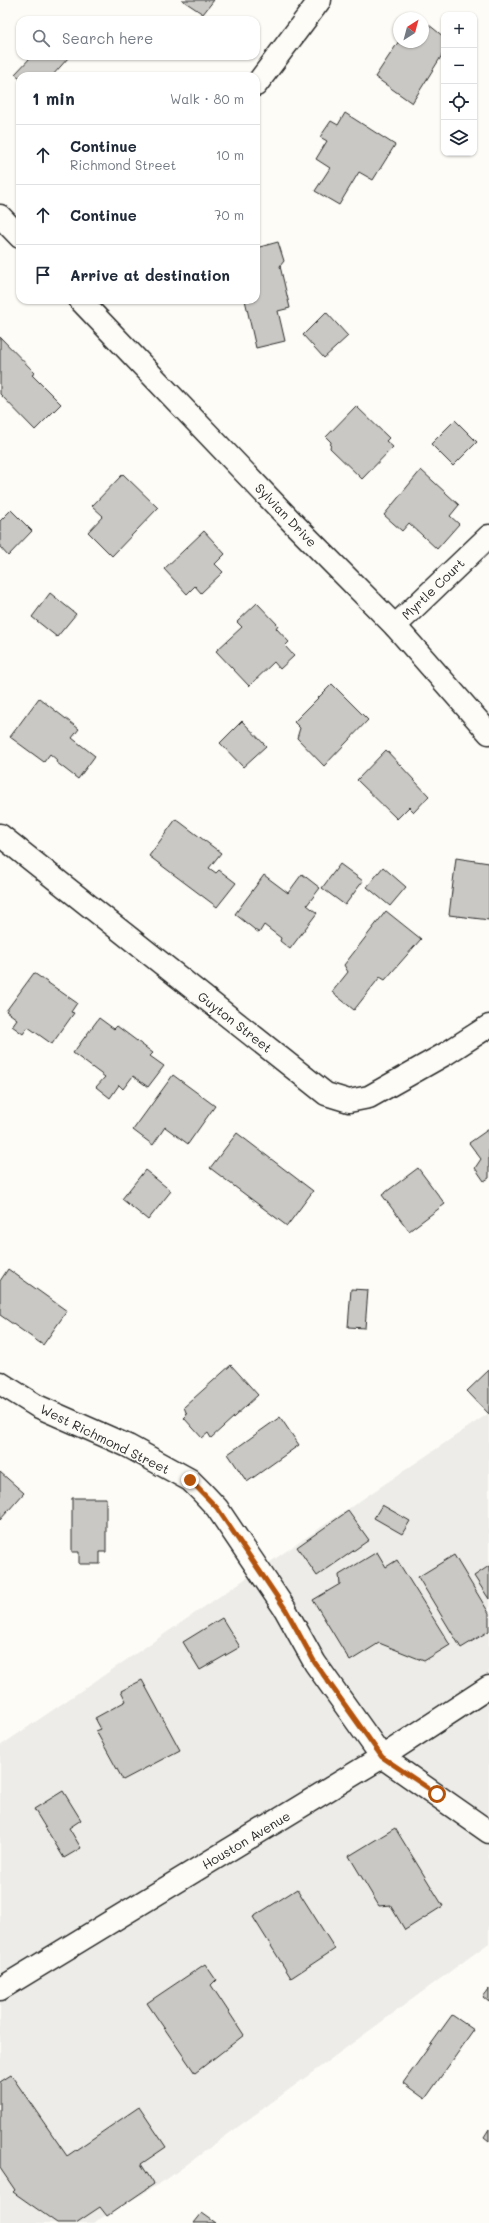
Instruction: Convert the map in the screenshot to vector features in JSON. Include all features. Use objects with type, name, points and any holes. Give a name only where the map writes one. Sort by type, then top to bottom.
[{"type":"street","points":[[260,79],[320,0]]},
{"type":"street","points":[[0,216],[16,233]]},
{"type":"street","name":"Sylvian Drive","points":[[89,304],[293,523],[395,626],[489,733]]},
{"type":"street","name":"Myrtle Court","points":[[395,626],[489,536]]},
{"type":"street","name":"Guyton Street","points":[[0,835],[326,1094],[349,1101],[369,1097],[447,1053],[489,1026]]},
{"type":"street","name":"West Richmond Street","points":[[0,1383],[37,1406],[128,1446],[190,1480],[202,1492],[230,1527],[286,1610],[315,1663],[382,1757],[489,1832]]},
{"type":"street","name":"Houston Avenue","points":[[0,1989],[382,1757],[489,1687]]},
{"type":"shaded area","points":[[489,1413],[489,1943],[167,2179],[93,2223],[0,2223],[0,1746]]},
{"type":"building","points":[[182,0],[214,0],[203,14]]},
{"type":"building","points":[[429,25],[441,35],[441,57],[412,103],[375,77],[394,48],[429,48]]},
{"type":"building","points":[[28,60],[66,60],[56,72],[17,72]]},
{"type":"building","points":[[345,113],[395,145],[373,180],[359,172],[339,205],[315,191],[330,168],[316,159],[327,141],[320,137],[331,121],[338,125]]},
{"type":"building","points":[[278,242],[284,261],[280,266],[290,308],[278,311],[285,341],[256,348],[246,304],[260,304],[260,247]]},
{"type":"building","points":[[326,312],[348,336],[324,358],[303,335]]},
{"type":"building","points":[[0,337],[35,373],[32,375],[61,404],[35,430],[0,394]]},
{"type":"building","points":[[356,406],[389,438],[386,441],[393,447],[362,479],[330,448],[331,442],[326,437]]},
{"type":"building","points":[[455,420],[477,442],[453,466],[431,444]]},
{"type":"building","points":[[421,470],[459,505],[450,516],[459,524],[437,549],[409,523],[402,531],[384,515]]},
{"type":"building","points":[[123,474],[158,508],[112,556],[88,532],[103,516],[92,506]]},
{"type":"building","points":[[11,510],[32,531],[8,556],[0,547],[0,521]]},
{"type":"building","points":[[204,531],[225,554],[215,564],[223,572],[201,593],[195,586],[187,594],[164,569]]},
{"type":"building","points":[[50,593],[76,614],[57,637],[32,617]]},
{"type":"building","points":[[257,603],[278,625],[276,628],[289,642],[285,646],[294,656],[280,669],[274,662],[249,686],[216,651],[242,627],[237,622]]},
{"type":"building","points":[[332,684],[368,720],[324,766],[297,738],[300,728],[294,722]]},
{"type":"building","points":[[39,698],[79,729],[72,738],[95,756],[78,779],[56,762],[57,760],[50,754],[44,762],[10,737]]},
{"type":"building","points":[[242,721],[266,746],[243,767],[220,743]]},
{"type":"building","points":[[386,750],[429,796],[414,812],[409,807],[397,819],[357,780]]},
{"type":"building","points":[[176,819],[221,853],[209,868],[216,873],[219,870],[236,883],[217,907],[149,856]]},
{"type":"building","points":[[456,858],[489,863],[489,920],[449,915]]},
{"type":"building","points":[[340,864],[363,881],[345,905],[322,888]]},
{"type":"building","points":[[383,867],[406,887],[390,906],[367,887]]},
{"type":"building","points":[[302,874],[320,888],[307,905],[317,913],[290,949],[280,941],[281,938],[264,925],[259,933],[235,914],[264,875],[288,893]]},
{"type":"building","points":[[386,911],[421,939],[385,980],[380,977],[354,1010],[332,992],[348,972],[344,965]]},
{"type":"building","points":[[34,973],[77,1003],[71,1012],[74,1013],[52,1044],[28,1027],[23,1034],[12,1026],[17,1019],[6,1011]]},
{"type":"building","points":[[99,1018],[114,1029],[117,1026],[153,1053],[150,1056],[164,1066],[148,1087],[133,1076],[123,1089],[119,1085],[110,1098],[96,1087],[105,1077],[73,1053]]},
{"type":"building","points":[[173,1075],[215,1106],[188,1144],[165,1127],[153,1145],[133,1130]]},
{"type":"building","points":[[489,1129],[489,1178],[484,1181],[475,1168],[481,1159],[469,1143]]},
{"type":"building","points":[[237,1133],[313,1191],[287,1226],[210,1168]]},
{"type":"building","points":[[418,1168],[445,1204],[409,1231],[382,1195]]},
{"type":"building","points":[[145,1170],[171,1191],[148,1220],[122,1199]]},
{"type":"building","points":[[8,1269],[67,1311],[43,1345],[0,1315],[0,1281]]},
{"type":"building","points":[[351,1289],[368,1290],[365,1328],[348,1327]]},
{"type":"building","points":[[231,1365],[258,1395],[211,1438],[208,1433],[202,1438],[184,1418],[187,1415],[184,1407]]},
{"type":"building","points":[[489,1370],[489,1414],[467,1391]]},
{"type":"building","points":[[280,1417],[299,1445],[247,1482],[228,1454]]},
{"type":"building","points":[[0,1472],[24,1493],[0,1520]]},
{"type":"building","points":[[72,1498],[106,1498],[106,1552],[100,1552],[100,1564],[79,1564],[79,1552],[72,1552]]},
{"type":"building","points":[[382,1505],[410,1521],[402,1534],[374,1518]]},
{"type":"building","points":[[348,1511],[369,1540],[317,1576],[297,1547]]},
{"type":"building","points":[[377,1552],[386,1567],[397,1560],[450,1645],[424,1661],[379,1643],[350,1661],[313,1600],[340,1584],[339,1575]]},
{"type":"building","points":[[454,1555],[489,1613],[489,1631],[461,1648],[418,1577]]},
{"type":"building","points":[[489,1566],[489,1599],[474,1576]]},
{"type":"building","points":[[222,1618],[240,1647],[200,1670],[183,1642]]},
{"type":"building","points":[[142,1680],[180,1750],[123,1780],[96,1731],[101,1729],[95,1718],[126,1701],[121,1691]]},
{"type":"building","points":[[63,1791],[81,1820],[69,1828],[81,1848],[64,1858],[34,1809]]},
{"type":"building","points":[[395,1828],[443,1906],[405,1930],[390,1905],[379,1906],[349,1856]]},
{"type":"building","points":[[297,1889],[335,1949],[291,1978],[253,1917]]},
{"type":"building","points":[[205,1964],[216,1980],[211,1985],[244,2035],[195,2073],[147,2003]]},
{"type":"building","points":[[489,1989],[489,2002],[483,1997]]},
{"type":"building","points":[[452,2015],[474,2030],[425,2099],[403,2083]]},
{"type":"building","points":[[11,2075],[67,2156],[139,2107],[166,2147],[141,2164],[154,2184],[107,2216],[100,2207],[76,2223],[57,2223],[13,2192],[15,2190],[0,2168],[0,2082]]},
{"type":"building","points":[[489,2129],[489,2141],[484,2137]]},
{"type":"building","points":[[202,2213],[216,2223],[194,2223]]},
{"type":"route","points":[[190,1480],[217,1508],[286,1610],[315,1663],[382,1757],[437,1794]]}]
